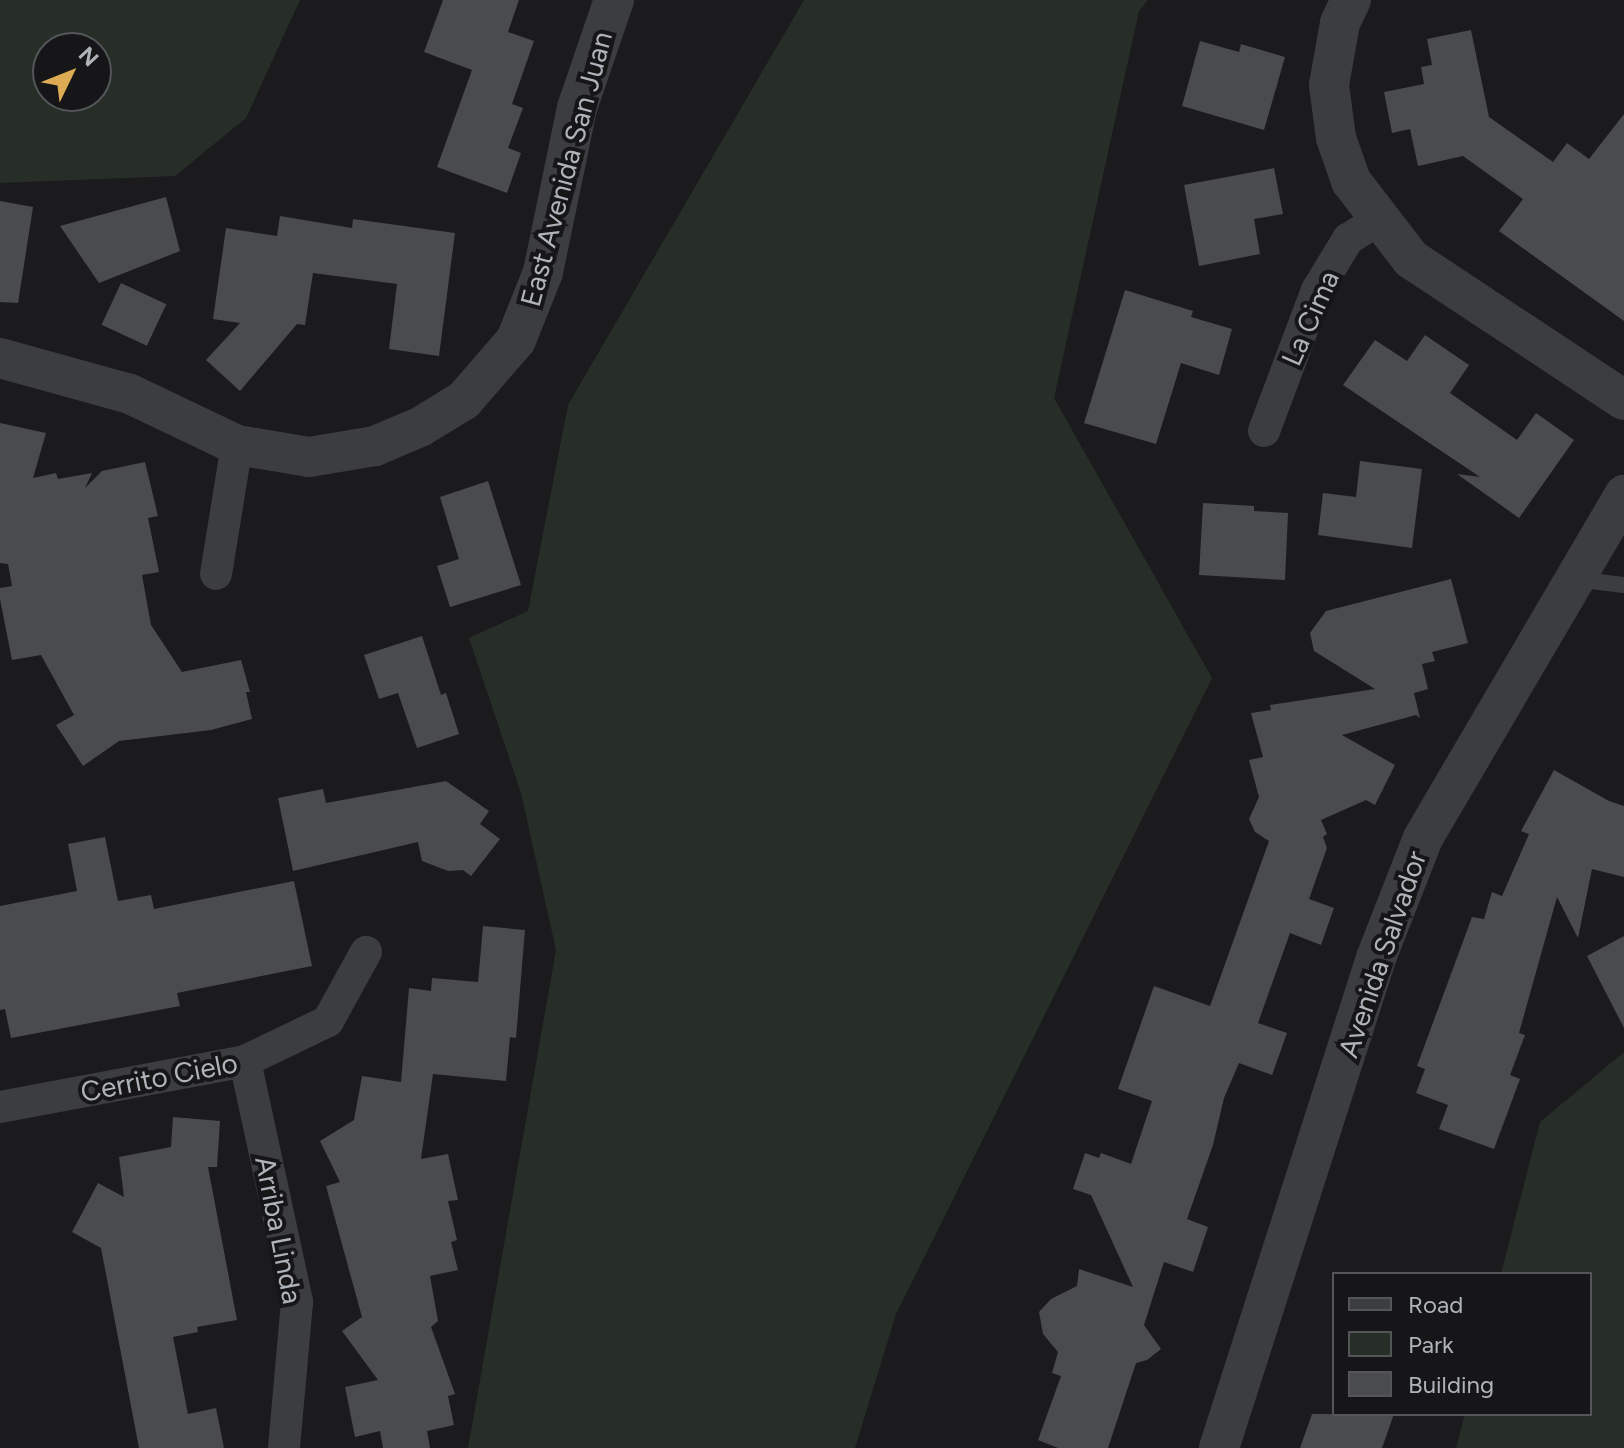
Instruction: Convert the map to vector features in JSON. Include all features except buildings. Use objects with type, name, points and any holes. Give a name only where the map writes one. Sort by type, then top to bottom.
[{"type":"street","name":"East Avenida San Juan","points":[[0,358],[130,394],[237,445],[309,457],[375,446],[420,427],[464,400],[516,340],[543,272],[577,108],[614,0]]},
{"type":"street","points":[[1351,0],[1340,23],[1329,85],[1336,138],[1351,181],[1411,259],[1624,400]]},
{"type":"street","name":"La Cima","points":[[1264,431],[1317,290],[1348,239],[1378,220]]},
{"type":"street","points":[[216,574],[237,445]]},
{"type":"street","name":"Avenida Salvador","points":[[1219,1448],[1376,958],[1423,838],[1624,495]]},
{"type":"street","name":"Cerrito Cielo","points":[[0,1107],[245,1061],[328,1021],[366,952]]},
{"type":"street","name":"Arriba Linda","points":[[245,1061],[297,1302],[284,1448]]},
{"type":"lane","points":[[1574,579],[1624,585]]},
{"type":"green space","points":[[0,0],[300,0],[246,118],[175,176],[0,183]]},
{"type":"green space","points":[[804,0],[1148,0],[1139,11],[1054,398],[1212,678],[896,1314],[855,1448],[468,1448],[556,950],[521,793],[469,638],[528,611],[568,405]]},
{"type":"green space","points":[[1624,1052],[1624,1448],[1456,1448],[1464,1416],[1592,1416],[1592,1272],[1502,1272],[1540,1122]]}]
